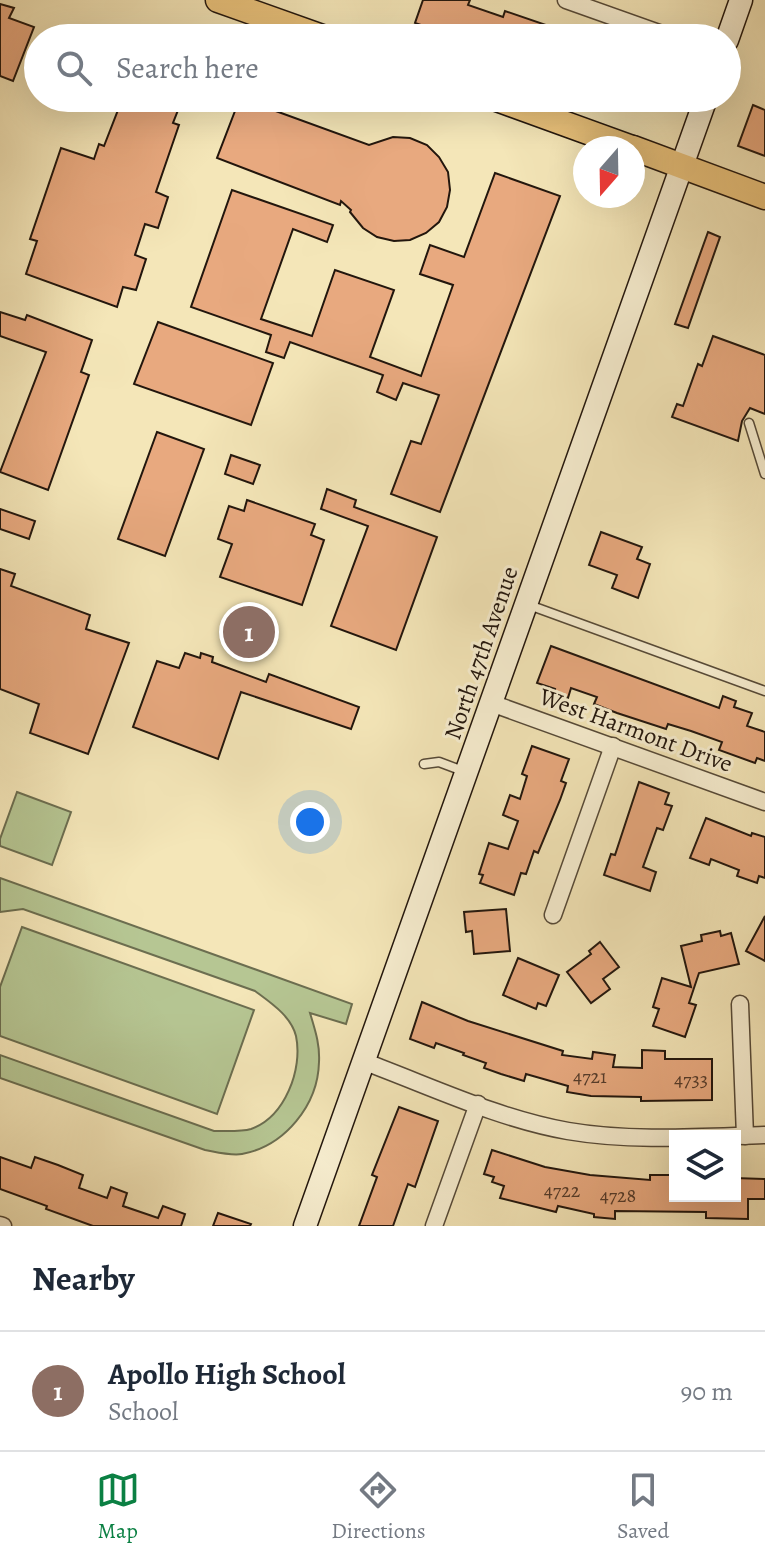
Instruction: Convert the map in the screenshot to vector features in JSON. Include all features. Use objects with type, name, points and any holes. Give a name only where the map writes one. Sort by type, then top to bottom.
[{"type":"main road","points":[[228,2],[287,24]]},
{"type":"main road","points":[[533,112],[600,136]]},
{"type":"main road","points":[[645,152],[765,197]]},
{"type":"street","points":[[566,0],[634,24]]},
{"type":"street","points":[[733,24],[741,0]]},
{"type":"street","name":"North 47th Avenue","points":[[305,1226],[701,112]]},
{"type":"street","name":"West Harmont Drive","points":[[491,703],[765,802]]},
{"type":"street","points":[[553,915],[613,746]]},
{"type":"street","points":[[740,1004],[745,1136]]},
{"type":"street","points":[[365,1062],[478,1104],[565,1131],[602,1136],[765,1135]]},
{"type":"street","points":[[434,1226],[478,1104]]},
{"type":"lane","points":[[749,423],[765,474]]},
{"type":"lane","points":[[525,604],[765,691]]},
{"type":"lane","points":[[424,764],[439,762],[467,773]]},
{"type":"green space","points":[[17,792],[71,812],[52,865],[0,846]]},
{"type":"green space","points":[[0,878],[352,1004],[346,1024],[310,1013],[319,1049],[317,1078],[306,1108],[296,1121],[285,1133],[258,1150],[224,1154],[0,1078],[0,1055],[214,1131],[243,1131],[263,1123],[282,1103],[294,1077],[297,1049],[290,1022],[255,991],[23,909],[0,912]]},
{"type":"green space","points":[[22,927],[254,1010],[217,1114],[0,1036],[0,987]]},
{"type":"building","points":[[423,0],[470,0],[468,5],[503,17],[505,11],[543,24],[418,24],[415,23]]},
{"type":"building","points":[[0,4],[14,8],[9,18],[26,24],[24,53],[13,81],[0,76]]},
{"type":"building","points":[[753,105],[765,110],[765,156],[738,146]]},
{"type":"building","points":[[117,112],[177,112],[173,123],[179,125],[156,192],[168,197],[158,228],[145,224],[135,255],[146,259],[136,290],[123,287],[117,307],[26,274],[37,241],[30,239],[61,148],[94,159],[99,144],[104,146]]},
{"type":"building","points":[[235,112],[278,112],[369,145],[393,137],[410,138],[427,145],[448,172],[450,190],[447,207],[439,222],[426,233],[410,240],[394,241],[377,237],[363,228],[341,201],[340,205],[217,158]]},
{"type":"building","points":[[495,173],[560,196],[440,512],[391,494],[411,441],[421,444],[439,395],[403,383],[396,400],[377,392],[383,375],[290,342],[284,358],[266,352],[271,335],[191,307],[232,190],[333,225],[327,242],[293,229],[261,319],[312,336],[335,270],[394,290],[370,357],[421,376],[453,285],[420,274],[430,245],[464,257]]},
{"type":"building","points":[[708,232],[720,237],[688,328],[675,324]]},
{"type":"building","points":[[0,312],[25,320],[27,315],[92,340],[81,372],[89,375],[48,490],[0,472],[46,352],[0,336]]},
{"type":"building","points":[[158,322],[273,363],[251,425],[134,384]]},
{"type":"building","points":[[713,336],[765,355],[765,414],[750,408],[742,421],[738,441],[672,417],[677,404],[683,406],[698,364],[702,366]]},
{"type":"building","points":[[157,432],[204,449],[165,556],[118,539]]},
{"type":"building","points":[[231,455],[260,465],[253,484],[225,474]]},
{"type":"building","points":[[327,489],[356,500],[354,507],[437,537],[396,650],[331,626],[368,526],[321,509]]},
{"type":"building","points":[[247,500],[315,524],[311,535],[324,540],[302,605],[220,577],[232,544],[218,539],[229,506],[244,511]]},
{"type":"building","points":[[0,509],[35,521],[29,539],[0,529]]},
{"type":"building","points":[[601,532],[642,547],[637,559],[650,564],[638,598],[612,588],[617,575],[589,565]]},
{"type":"building","points":[[0,569],[15,574],[11,586],[90,615],[86,629],[129,643],[88,754],[30,733],[39,704],[0,689]]},
{"type":"building","points":[[551,646],[719,708],[723,696],[736,701],[734,707],[752,713],[747,726],[765,732],[765,761],[757,758],[755,763],[719,750],[722,742],[691,731],[668,724],[666,729],[617,713],[594,704],[597,697],[571,688],[568,698],[554,693],[555,689],[537,683]]},
{"type":"building","points":[[185,653],[200,658],[201,653],[213,657],[212,662],[266,682],[269,674],[359,707],[351,729],[241,692],[218,759],[133,727],[157,661],[179,668]]},
{"type":"building","points":[[532,746],[569,759],[561,781],[566,783],[560,800],[538,853],[534,851],[526,874],[521,873],[514,895],[480,883],[483,875],[479,874],[489,843],[508,849],[518,821],[503,815],[510,795],[520,799],[527,776],[522,774]]},
{"type":"building","points":[[639,782],[669,793],[665,804],[672,806],[663,830],[657,828],[643,867],[656,872],[650,891],[604,875],[611,854],[615,855]]},
{"type":"building","points":[[706,818],[751,836],[752,833],[765,837],[765,878],[759,876],[757,883],[737,876],[739,870],[711,859],[709,865],[690,858]]},
{"type":"building","points":[[506,909],[510,951],[474,954],[472,931],[466,932],[464,912]]},
{"type":"building","points":[[765,916],[765,961],[746,951]]},
{"type":"building","points":[[720,931],[721,936],[731,933],[739,964],[699,973],[689,1003],[696,1005],[685,1037],[653,1026],[659,1009],[653,1007],[662,978],[691,987],[681,946],[702,941],[701,935]]},
{"type":"building","points":[[600,942],[619,967],[603,979],[610,989],[591,1003],[567,972],[591,954],[589,951]]},
{"type":"building","points":[[518,958],[559,975],[546,1006],[538,1003],[536,1009],[503,995]]},
{"type":"building","points":[[422,1002],[468,1021],[563,1051],[562,1055],[592,1059],[593,1052],[615,1055],[613,1067],[642,1068],[642,1050],[665,1051],[665,1059],[712,1059],[712,1100],[641,1101],[641,1097],[591,1096],[567,1092],[568,1086],[526,1074],[524,1081],[501,1074],[484,1068],[486,1063],[464,1053],[436,1043],[434,1048],[410,1039]]},
{"type":"building","points":[[399,1107],[438,1121],[415,1187],[408,1184],[393,1226],[359,1226],[377,1177],[372,1175]]},
{"type":"building","points":[[492,1150],[545,1167],[590,1175],[650,1180],[650,1175],[669,1175],[669,1202],[741,1202],[741,1178],[765,1179],[765,1199],[748,1199],[748,1219],[706,1218],[706,1212],[615,1211],[615,1219],[594,1217],[594,1214],[558,1206],[556,1212],[500,1198],[504,1186],[492,1182],[494,1177],[484,1174]]},
{"type":"building","points":[[0,1157],[31,1168],[35,1157],[58,1165],[83,1175],[79,1188],[107,1198],[111,1187],[127,1193],[123,1206],[158,1218],[163,1206],[185,1214],[181,1226],[93,1226],[46,1209],[47,1206],[0,1189]]},
{"type":"building","points":[[218,1213],[251,1224],[213,1226]]},
{"type":"place","name":"Apollo High School","points":[[249,632]]}]
